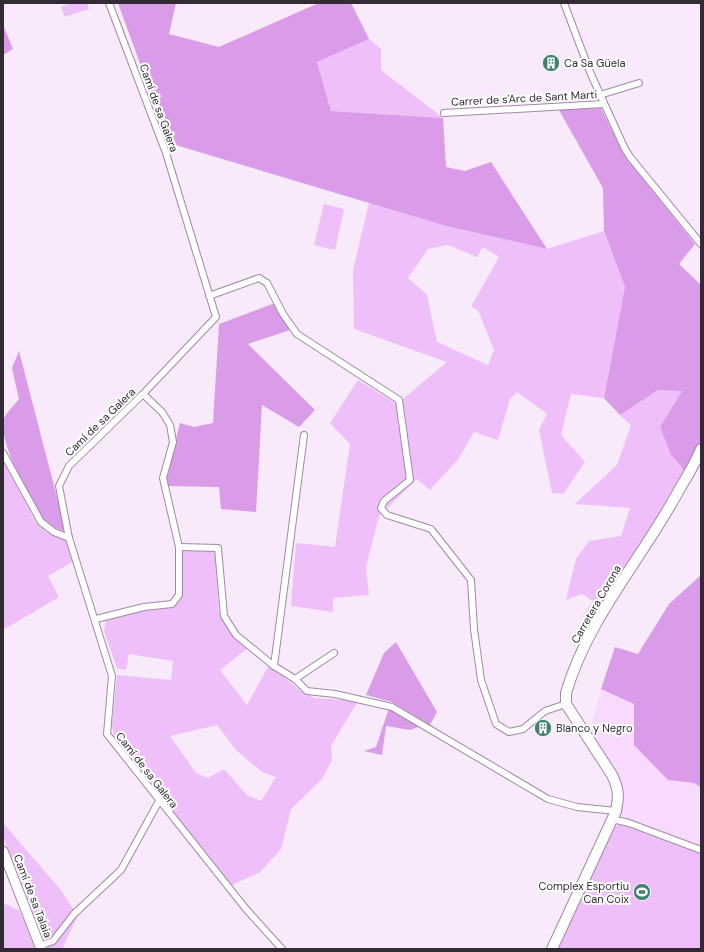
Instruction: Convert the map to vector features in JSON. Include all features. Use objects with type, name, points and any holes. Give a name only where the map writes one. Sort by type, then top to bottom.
[{"type":"main road","name":"Carretera Corona","points":[[566,704],[568,684],[590,633],[614,592],[665,517],[701,449]]},
{"type":"main road","points":[[552,949],[614,815],[619,797],[618,787],[566,704]]},
{"type":"street","name":"Camí de sa Galera","points":[[110,3],[166,153],[216,317],[143,394],[69,466],[59,486],[69,538],[96,619],[112,676],[107,734],[246,909],[282,949]]},
{"type":"street","points":[[564,3],[577,41],[600,95],[630,157],[701,244]]},
{"type":"street","points":[[600,95],[639,83]]},
{"type":"street","name":"Carrer de s'Arc de Sant Marti","points":[[444,112],[604,104]]},
{"type":"street","points":[[209,296],[259,278],[267,283],[283,314],[297,334],[399,400],[410,480],[384,500],[381,508],[387,514],[431,529],[470,580],[474,629],[481,680],[496,724],[509,732],[523,729],[545,711],[566,704]]},
{"type":"street","points":[[96,619],[144,607],[172,604],[179,594],[179,547],[163,478],[173,442],[170,425],[162,412],[143,394]]},
{"type":"street","points":[[274,666],[304,435]]},
{"type":"street","points":[[3,453],[41,522],[54,532],[69,538]]},
{"type":"street","points":[[179,547],[218,548],[224,616],[236,635],[274,666],[295,679],[307,691],[335,694],[392,707],[548,799],[614,815],[629,823],[701,850]]},
{"type":"street","points":[[295,679],[334,653]]},
{"type":"street","points":[[40,948],[52,941],[74,914],[121,870],[159,801]]},
{"type":"street","name":"Camí de sa Talaia","points":[[3,851],[40,948]]},
{"type":"shaded area","points":[[72,3],[87,3],[89,9],[65,17],[61,7]]},
{"type":"shaded area","points":[[118,3],[176,3],[169,34],[219,47],[319,3],[351,3],[369,39],[317,62],[331,111],[443,118],[446,167],[465,171],[491,162],[547,249],[446,226],[169,143]]},
{"type":"shaded area","points":[[3,25],[13,49],[3,55]]},
{"type":"shaded area","points":[[369,39],[381,49],[381,70],[443,118],[331,111],[317,62]]},
{"type":"shaded area","points":[[601,108],[623,153],[695,244],[679,264],[701,285],[701,439],[695,456],[685,471],[671,455],[660,427],[682,391],[658,390],[620,415],[604,398],[625,287],[604,231],[603,188],[559,110]]},
{"type":"shaded area","points":[[369,203],[446,226],[547,249],[604,231],[625,287],[604,398],[571,394],[561,435],[585,462],[563,494],[552,493],[539,430],[547,414],[517,392],[510,399],[498,440],[474,432],[459,458],[430,490],[417,479],[379,516],[366,567],[369,595],[333,598],[333,612],[291,606],[296,543],[335,547],[350,444],[330,423],[358,380],[397,404],[447,362],[354,329],[353,270]],"holes":[[[448,245],[477,257],[483,247],[499,257],[471,307],[478,310],[494,350],[488,365],[437,342],[427,295],[408,278],[428,249]]]},
{"type":"shaded area","points":[[324,204],[344,209],[335,250],[314,245]]},
{"type":"shaded area","points":[[275,303],[290,330],[248,344],[315,410],[299,427],[262,405],[256,512],[221,509],[219,487],[168,486],[166,480],[180,423],[194,427],[213,423],[219,324]]},
{"type":"shaded area","points":[[19,351],[66,532],[49,524],[38,513],[17,473],[6,443],[3,431],[3,422],[7,413],[19,399],[12,368]]},
{"type":"shaded area","points":[[658,390],[682,391],[660,427],[671,455],[685,471],[662,515],[592,621],[583,616],[593,601],[582,594],[566,600],[576,559],[589,541],[621,536],[630,508],[575,504],[617,465],[631,425],[620,415]]},
{"type":"shaded area","points":[[3,460],[36,523],[48,533],[68,541],[74,561],[48,576],[59,597],[3,630]]},
{"type":"shaded area","points":[[186,549],[212,550],[215,552],[219,612],[228,629],[249,647],[220,670],[247,705],[269,665],[301,691],[314,698],[358,701],[331,746],[332,760],[322,779],[291,809],[281,849],[260,872],[232,885],[115,741],[112,725],[117,675],[171,680],[173,661],[129,654],[126,670],[117,668],[104,631],[106,620],[143,609],[173,605],[180,595],[182,552]],"holes":[[[217,725],[237,751],[262,772],[276,777],[261,801],[247,795],[224,769],[208,778],[196,773],[170,736]]]},
{"type":"shaded area","points":[[701,575],[701,787],[694,783],[668,780],[634,745],[634,704],[601,689],[615,647],[638,654],[669,604]]},
{"type":"shaded area","points":[[396,642],[437,712],[430,725],[392,702],[366,695],[384,653]]},
{"type":"shaded area","points":[[601,689],[634,704],[634,745],[668,780],[694,783],[701,787],[701,854],[621,824],[607,815],[612,799],[611,781],[586,746]]},
{"type":"shaded area","points":[[389,708],[421,726],[410,730],[386,726],[382,755],[364,751],[376,747]]},
{"type":"shaded area","points":[[3,823],[60,889],[74,910],[50,939],[44,941],[3,837]]},
{"type":"shaded area","name":"Complex Esportiu Can Coix","points":[[621,824],[701,854],[701,949],[557,949],[614,827]]},
{"type":"shaded area","points":[[3,903],[20,911],[36,949],[3,949]]},
{"type":"shaded area","points":[[78,915],[62,949],[48,949],[48,947]]},
{"type":"place","name":"Ca Sa Güela","points":[[551,63]]},
{"type":"place","name":"Blanco y Negro","points":[[543,728]]},
{"type":"place","name":"Complex Esportiu Can Coix","points":[[642,892]]}]
